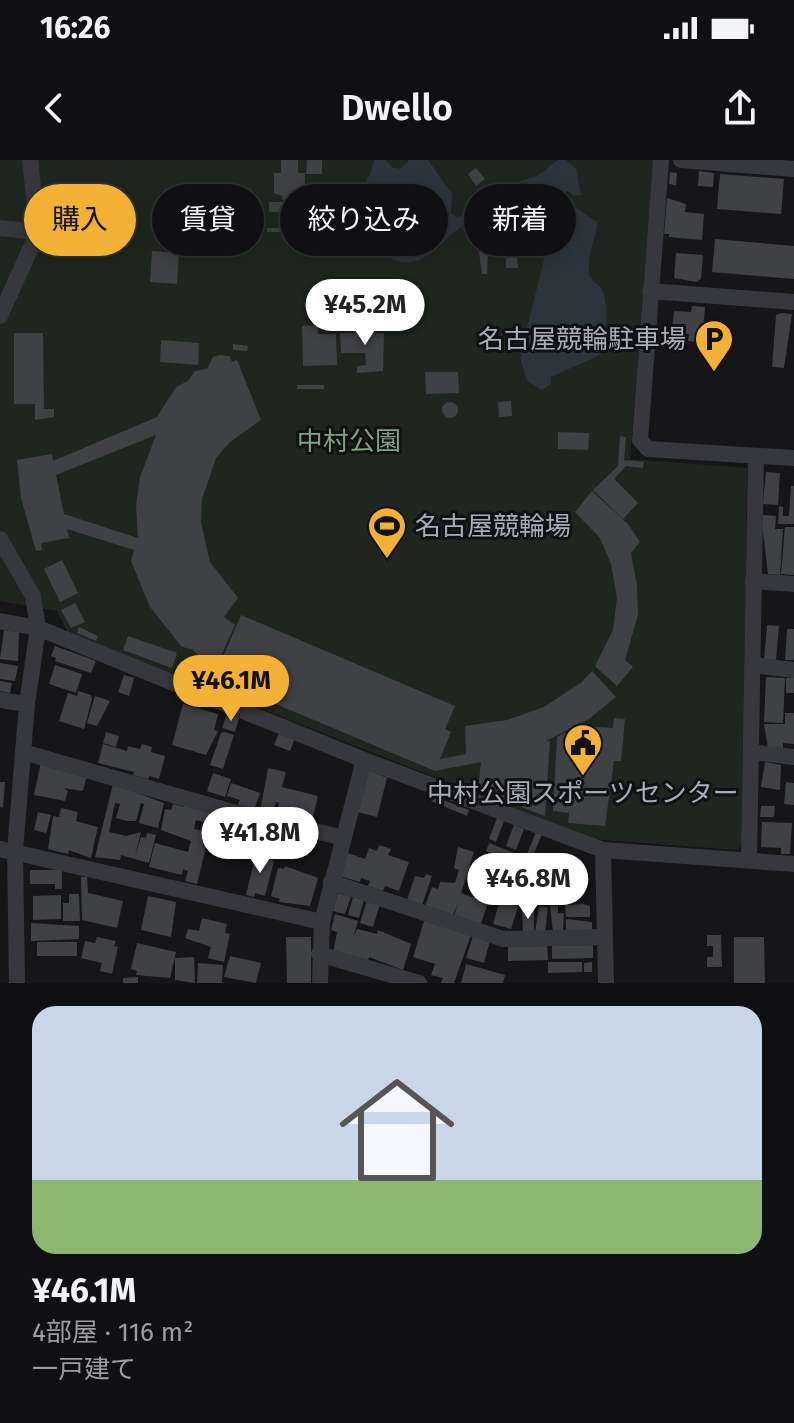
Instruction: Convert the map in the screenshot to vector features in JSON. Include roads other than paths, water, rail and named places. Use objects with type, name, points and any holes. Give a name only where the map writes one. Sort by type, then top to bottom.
[{"type":"street","points":[[30,160],[33,184]]},
{"type":"street","points":[[661,160],[640,440],[648,449],[794,458]]},
{"type":"street","points":[[681,160],[794,169]]},
{"type":"street","points":[[0,228],[24,232]]},
{"type":"street","points":[[0,316],[27,256]]},
{"type":"street","points":[[650,291],[794,302]]},
{"type":"street","points":[[749,860],[756,456]]},
{"type":"street","points":[[0,539],[33,596],[38,628],[8,850],[8,932],[17,983]]},
{"type":"street","points":[[753,581],[794,584]]},
{"type":"street","points":[[0,621],[38,628],[364,760],[603,850],[794,864]]},
{"type":"street","points":[[752,665],[794,670]]},
{"type":"street","points":[[0,700],[27,704]]},
{"type":"street","points":[[23,752],[250,817],[341,837]]},
{"type":"street","points":[[751,752],[794,757]]},
{"type":"street","points":[[320,983],[322,922],[341,837],[364,760]]},
{"type":"street","points":[[8,850],[322,922]]},
{"type":"street","points":[[603,850],[606,983]]},
{"type":"street","points":[[331,882],[503,939],[605,937]]},
{"type":"street","points":[[319,954],[419,983]]},
{"type":"place","name":"名古屋競輪駐車場","points":[[714,373]]},
{"type":"place","name":"名古屋競輪場","points":[[387,560]]},
{"type":"place","name":"中村公園スポーツセンター","points":[[583,777]]},
{"type":"park label","name":"中村公園","points":[[349,441]]}]
